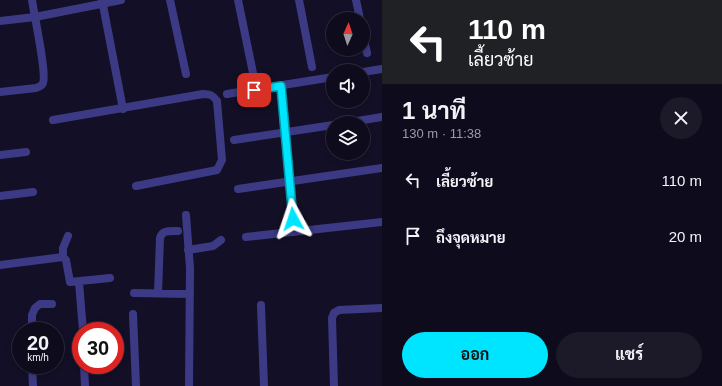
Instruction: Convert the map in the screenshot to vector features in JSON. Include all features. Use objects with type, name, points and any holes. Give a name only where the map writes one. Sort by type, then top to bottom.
[{"type":"street","points":[[0,92],[36,88],[43,84],[44,70],[32,0]]},
{"type":"street","points":[[0,21],[35,17],[102,2],[121,0]]},
{"type":"street","points":[[170,0],[186,74]]},
{"type":"street","points":[[238,0],[254,78]]},
{"type":"street","points":[[299,0],[312,67]]},
{"type":"street","points":[[356,0],[359,12]]},
{"type":"street","points":[[102,2],[123,108]]},
{"type":"street","points":[[370,71],[382,69]]},
{"type":"street","points":[[227,94],[326,78]]},
{"type":"street","points":[[281,86],[294,232]]},
{"type":"street","points":[[53,120],[203,94],[215,96],[217,101],[222,160],[217,170],[136,186]]},
{"type":"street","points":[[370,119],[382,117]]},
{"type":"street","points":[[234,140],[326,126]]},
{"type":"street","points":[[0,155],[26,152]]},
{"type":"street","points":[[238,189],[382,168]]},
{"type":"street","points":[[0,196],[34,192]]},
{"type":"street","points":[[186,215],[190,294],[189,386]]},
{"type":"street","points":[[246,237],[382,222]]},
{"type":"street","points":[[158,293],[161,234],[164,232],[178,231]]},
{"type":"street","points":[[68,236],[63,248],[63,256],[66,260],[69,280],[72,283],[110,278]]},
{"type":"street","points":[[188,250],[213,246],[221,240]]},
{"type":"street","points":[[0,265],[63,256]]},
{"type":"street","points":[[79,282],[82,322]]},
{"type":"street","points":[[134,293],[190,294]]},
{"type":"street","points":[[32,322],[32,315],[35,308],[40,304],[52,304]]},
{"type":"street","points":[[261,305],[264,386]]},
{"type":"street","points":[[334,386],[332,318],[334,313],[339,310],[382,308]]},
{"type":"street","points":[[133,314],[136,386]]},
{"type":"street","points":[[32,374],[33,386]]},
{"type":"street","points":[[84,374],[85,386]]},
{"type":"route","points":[[254,90],[281,86],[293,219]]}]
